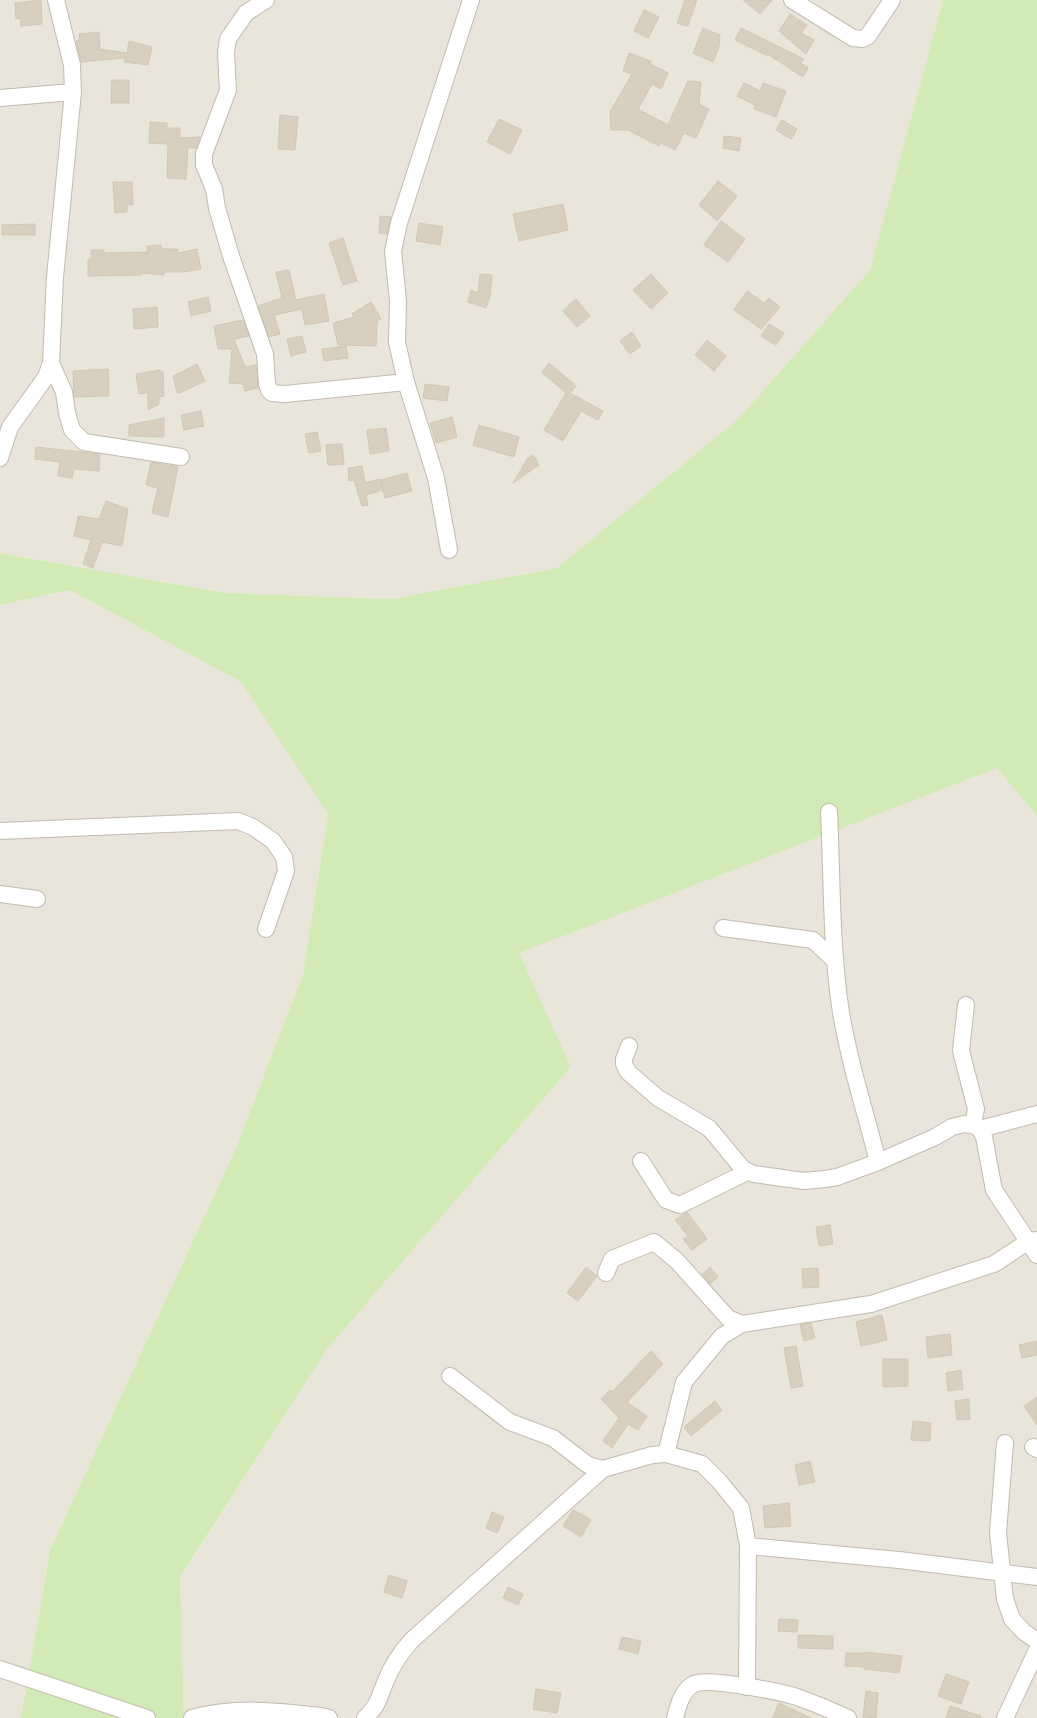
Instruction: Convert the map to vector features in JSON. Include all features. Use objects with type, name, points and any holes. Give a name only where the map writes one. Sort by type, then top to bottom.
[{"type":"street","points":[[0,458],[10,427],[46,377],[51,363],[55,277],[73,92],[72,65],[56,0]]},
{"type":"street","points":[[266,0],[246,13],[228,39],[226,52],[228,90],[204,154],[204,165],[214,189],[217,208],[265,354],[267,384],[269,390],[272,393],[285,394],[406,382]]},
{"type":"street","points":[[449,550],[436,478],[406,382],[397,342],[398,301],[393,251],[399,223],[471,0]]},
{"type":"street","points":[[792,0],[854,38],[862,39],[868,36],[892,0]]},
{"type":"street","points":[[0,98],[73,92]]},
{"type":"street","points":[[51,363],[64,392],[67,413],[72,430],[84,442],[181,457]]},
{"type":"street","points":[[829,812],[835,961],[840,1005],[848,1050],[878,1162]]},
{"type":"street","points":[[0,831],[238,821],[253,827],[273,842],[284,857],[286,871],[266,929]]},
{"type":"street","points":[[0,894],[37,900]]},
{"type":"street","points":[[723,928],[813,940],[835,961]]},
{"type":"street","points":[[666,1454],[684,1382],[722,1336],[742,1324],[871,1304],[994,1264],[1034,1246],[1001,1203],[994,1190],[984,1137],[976,1127],[976,1109],[961,1051],[966,1005]]},
{"type":"street","points":[[629,1046],[624,1058],[624,1064],[628,1072],[658,1098],[705,1125],[713,1132],[730,1156],[747,1172],[804,1181],[837,1177],[878,1162],[935,1137],[952,1127],[964,1124],[976,1127],[1037,1114]]},
{"type":"street","points":[[641,1162],[666,1200],[680,1205],[747,1172]]},
{"type":"street","points":[[606,1273],[612,1258],[654,1242],[677,1261],[728,1318],[742,1324]]},
{"type":"street","points":[[450,1376],[510,1422],[553,1438],[588,1465],[603,1469]]},
{"type":"street","points":[[1005,1443],[998,1533],[1005,1599],[1012,1619],[1037,1649],[1005,1718]]},
{"type":"street","points":[[365,1718],[380,1700],[384,1683],[398,1656],[412,1640],[603,1469],[652,1454],[666,1454],[702,1464],[719,1481],[741,1508],[748,1546],[747,1687]]},
{"type":"street","points":[[748,1546],[899,1560],[1037,1577]]},
{"type":"street","points":[[0,1670],[147,1718]]},
{"type":"street","points":[[675,1718],[686,1690],[694,1684],[705,1681],[747,1687],[796,1697],[848,1718]]},
{"type":"street","points":[[192,1718],[209,1713],[264,1710],[329,1718]]},
{"type":"shaded area","points":[[0,0],[943,0],[870,270],[739,418],[557,568],[391,599],[226,593],[0,553]]},
{"type":"shaded area","points":[[70,590],[241,682],[328,814],[303,974],[236,1148],[50,1550],[21,1718],[0,1718],[0,605]]},
{"type":"shaded area","points":[[997,767],[1037,816],[1037,1718],[184,1718],[180,1578],[328,1348],[571,1067],[518,953]]},
{"type":"green space","points":[[943,0],[1037,0],[1037,816],[997,768],[519,953],[571,1067],[328,1348],[180,1577],[184,1718],[21,1718],[50,1550],[236,1148],[303,974],[328,814],[241,682],[70,590],[0,605],[0,553],[226,593],[391,599],[557,568],[739,418],[870,270]]},
{"type":"building","points":[[41,0],[42,24],[21,26],[20,18],[16,19],[15,3]]},
{"type":"building","points":[[685,0],[697,0],[688,26],[677,23]]},
{"type":"building","points":[[743,0],[772,0],[760,14]]},
{"type":"building","points":[[644,10],[659,17],[648,38],[634,31]]},
{"type":"building","points":[[790,14],[807,25],[801,33],[814,40],[806,54],[779,31]]},
{"type":"building","points":[[703,28],[720,35],[719,47],[713,62],[693,53]]},
{"type":"building","points":[[741,28],[804,59],[801,63],[808,68],[803,77],[769,55],[768,56],[735,40]]},
{"type":"building","points":[[99,32],[100,49],[127,53],[129,41],[152,47],[148,65],[124,62],[125,58],[81,62],[76,41],[79,40],[79,34]]},
{"type":"building","points":[[629,53],[651,61],[650,64],[668,73],[661,89],[652,84],[638,109],[668,125],[688,81],[701,82],[699,104],[709,109],[696,138],[684,133],[675,150],[661,143],[659,146],[628,130],[611,130],[610,112],[632,74],[623,71]]},
{"type":"building","points":[[112,80],[129,80],[129,103],[111,103]]},
{"type":"building","points":[[744,83],[760,91],[763,83],[786,91],[776,117],[754,109],[755,105],[737,96]]},
{"type":"building","points":[[280,115],[298,117],[295,150],[278,149]]},
{"type":"building","points":[[499,119],[522,130],[510,154],[487,142]]},
{"type":"building","points":[[782,120],[797,129],[791,139],[776,130]]},
{"type":"building","points":[[150,122],[167,123],[167,128],[180,128],[180,138],[200,137],[196,148],[188,148],[186,179],[167,178],[168,144],[149,143]]},
{"type":"building","points":[[724,136],[741,138],[739,151],[723,148]]},
{"type":"building","points":[[718,181],[737,196],[717,221],[699,205]]},
{"type":"building","points":[[113,182],[132,182],[133,205],[127,205],[127,212],[115,213]]},
{"type":"building","points":[[563,204],[568,230],[519,241],[513,214]]},
{"type":"building","points":[[380,216],[391,217],[387,234],[379,233]]},
{"type":"building","points":[[721,221],[745,239],[728,262],[704,245]]},
{"type":"building","points":[[419,223],[443,227],[440,245],[416,241]]},
{"type":"building","points":[[35,224],[35,235],[2,235],[2,225]]},
{"type":"building","points":[[343,238],[357,281],[343,285],[329,243]]},
{"type":"building","points":[[161,245],[162,249],[178,249],[178,253],[197,249],[201,269],[184,272],[164,272],[164,275],[142,273],[142,275],[88,276],[88,260],[91,260],[91,250],[104,250],[104,253],[148,252],[147,246]]},
{"type":"building","points":[[289,270],[296,300],[324,294],[329,321],[305,325],[302,309],[274,315],[280,334],[269,337],[258,306],[282,298],[276,272]]},
{"type":"building","points":[[480,274],[492,275],[490,296],[486,308],[468,302],[471,290],[478,293]]},
{"type":"building","points":[[651,274],[668,293],[651,309],[633,290]]},
{"type":"building","points":[[747,291],[764,303],[769,298],[780,307],[761,329],[734,310]]},
{"type":"building","points":[[208,297],[211,311],[191,316],[188,302]]},
{"type":"building","points":[[576,299],[590,316],[577,327],[563,311]]},
{"type":"building","points":[[371,302],[381,319],[377,321],[376,346],[338,345],[333,323],[354,317],[352,314]]},
{"type":"building","points":[[157,307],[158,327],[134,329],[133,309]]},
{"type":"building","points":[[243,320],[249,336],[234,339],[245,367],[256,365],[258,388],[245,391],[243,384],[229,383],[232,349],[218,349],[214,326]]},
{"type":"building","points":[[769,324],[784,333],[776,345],[761,336]]},
{"type":"building","points":[[632,332],[641,346],[630,354],[620,341]]},
{"type":"building","points":[[302,336],[306,352],[291,356],[287,339]]},
{"type":"building","points":[[707,340],[726,356],[714,371],[695,355]]},
{"type":"building","points":[[346,346],[348,358],[324,361],[322,349]]},
{"type":"building","points":[[549,363],[576,386],[570,393],[603,411],[598,420],[581,411],[563,441],[544,430],[566,393],[542,372]]},
{"type":"building","points":[[197,364],[205,381],[177,393],[173,376]]},
{"type":"building","points":[[108,369],[109,396],[74,397],[73,371]]},
{"type":"building","points":[[160,370],[161,372],[163,371],[164,396],[159,397],[159,404],[148,410],[148,393],[139,394],[136,374]]},
{"type":"building","points":[[425,384],[449,387],[447,401],[423,398]]},
{"type":"building","points":[[201,411],[204,426],[184,430],[181,415]]},
{"type":"building","points":[[452,417],[457,437],[436,443],[430,423]]},
{"type":"building","points":[[164,418],[164,437],[129,436],[129,425]]},
{"type":"building","points":[[479,425],[519,437],[514,457],[473,445]]},
{"type":"building","points":[[386,428],[389,451],[370,454],[367,430]]},
{"type":"building","points":[[317,432],[321,451],[309,453],[305,434]]},
{"type":"building","points":[[342,444],[344,464],[328,465],[326,445]]},
{"type":"building","points":[[36,447],[100,454],[99,471],[74,469],[72,478],[58,476],[60,462],[35,459]]},
{"type":"building","points":[[533,455],[539,465],[513,483],[527,459]]},
{"type":"building","points":[[151,462],[178,467],[168,517],[152,513],[158,488],[146,485]]},
{"type":"building","points":[[362,466],[365,483],[380,479],[383,488],[381,480],[407,473],[412,491],[385,498],[383,490],[366,495],[368,505],[362,506],[354,480],[349,481],[348,468]]},
{"type":"building","points":[[106,501],[128,509],[122,546],[102,542],[93,568],[83,564],[91,540],[74,536],[78,516],[99,519]]},
{"type":"building","points":[[687,1212],[707,1239],[692,1250],[683,1239],[688,1236],[675,1220]]},
{"type":"building","points":[[830,1225],[833,1244],[819,1246],[816,1227]]},
{"type":"building","points":[[586,1267],[597,1276],[578,1301],[567,1293]]},
{"type":"building","points":[[710,1267],[718,1277],[710,1284],[702,1274]]},
{"type":"building","points":[[818,1268],[819,1287],[803,1288],[802,1269]]},
{"type":"building","points":[[882,1315],[887,1340],[861,1346],[856,1322]]},
{"type":"building","points":[[811,1323],[815,1338],[804,1341],[800,1325]]},
{"type":"building","points":[[950,1334],[952,1355],[928,1358],[926,1337]]},
{"type":"building","points":[[1037,1341],[1037,1355],[1022,1358],[1019,1345]]},
{"type":"building","points":[[796,1346],[803,1386],[791,1388],[784,1348]]},
{"type":"building","points":[[651,1351],[663,1364],[627,1402],[647,1416],[638,1430],[628,1424],[612,1448],[603,1441],[619,1418],[601,1399],[610,1390],[612,1392]]},
{"type":"building","points":[[883,1359],[908,1359],[908,1386],[883,1387]]},
{"type":"building","points":[[961,1370],[963,1389],[948,1391],[946,1373]]},
{"type":"building","points":[[1037,1397],[1037,1425],[1024,1406]]},
{"type":"building","points":[[969,1399],[970,1419],[957,1420],[955,1401]]},
{"type":"building","points":[[715,1401],[722,1410],[691,1436],[684,1427]]},
{"type":"building","points":[[913,1421],[931,1423],[930,1441],[911,1440]]},
{"type":"building","points":[[810,1461],[815,1482],[799,1485],[795,1465]]},
{"type":"building","points":[[789,1503],[791,1526],[765,1528],[763,1506]]},
{"type":"building","points":[[573,1510],[591,1520],[581,1537],[563,1526]]},
{"type":"building","points":[[492,1512],[504,1517],[497,1533],[486,1528]]},
{"type":"building","points":[[389,1575],[407,1581],[402,1598],[384,1592]]},
{"type":"building","points":[[508,1587],[523,1594],[518,1605],[503,1598]]},
{"type":"building","points":[[779,1619],[798,1620],[797,1632],[778,1631]]},
{"type":"building","points":[[798,1635],[833,1636],[833,1649],[798,1648]]},
{"type":"building","points":[[622,1637],[641,1641],[638,1654],[619,1649]]},
{"type":"building","points":[[866,1652],[902,1656],[899,1673],[864,1669],[864,1667],[845,1666],[846,1653]]},
{"type":"building","points":[[946,1674],[969,1682],[961,1704],[938,1696]]},
{"type":"building","points":[[536,1689],[561,1693],[557,1713],[533,1709]]},
{"type":"building","points":[[866,1691],[878,1693],[876,1718],[863,1717]]},
{"type":"building","points":[[779,1703],[811,1718],[772,1718]]},
{"type":"building","points":[[950,1706],[981,1716],[980,1718],[946,1718]]}]
